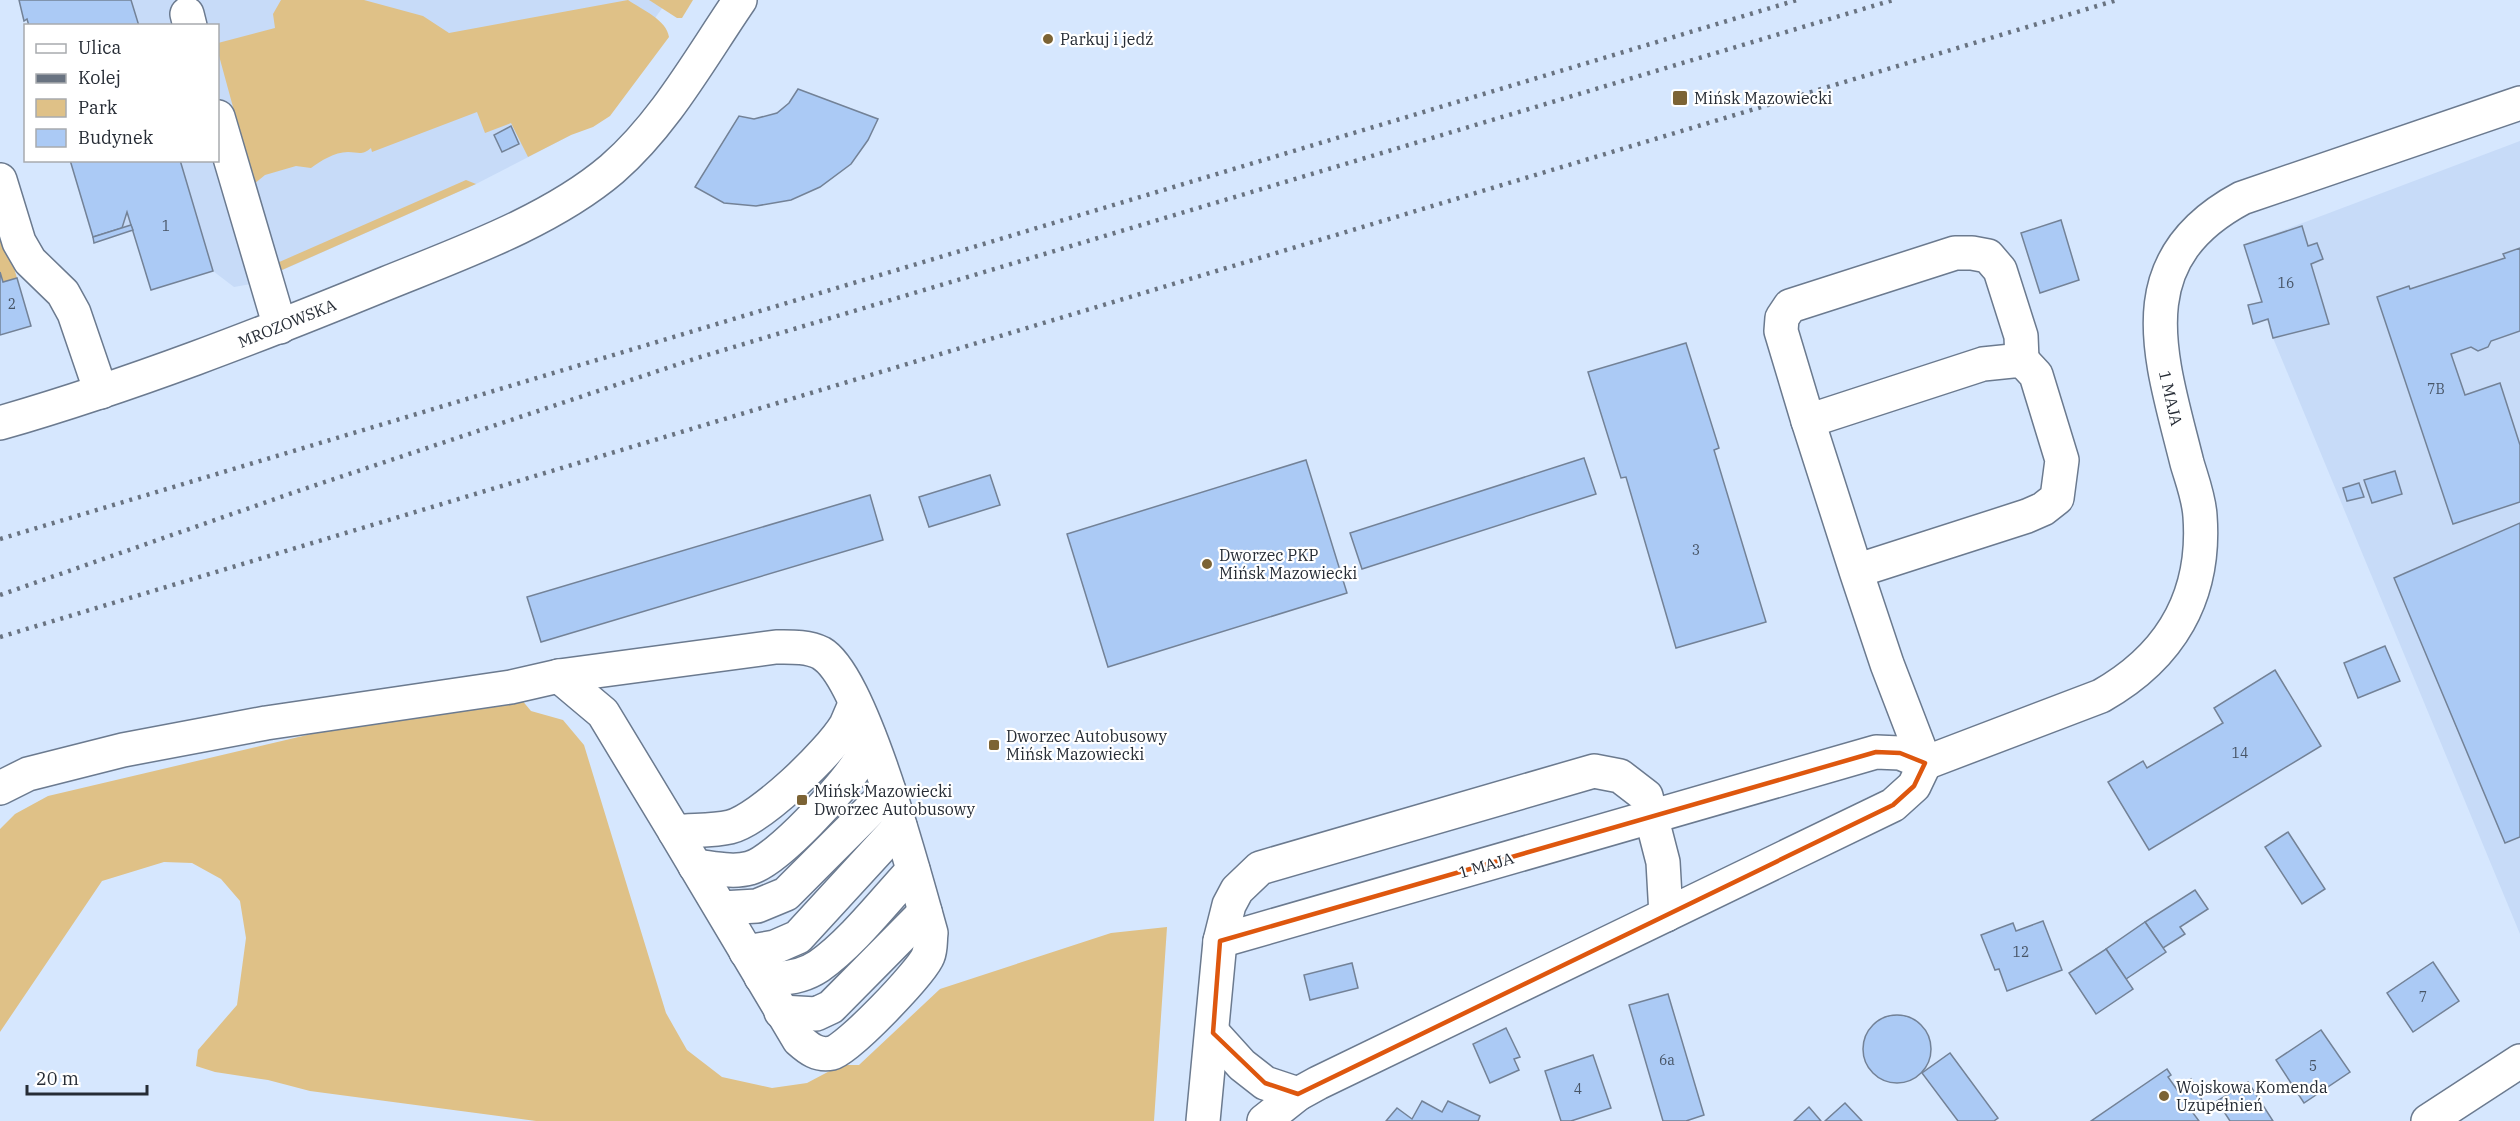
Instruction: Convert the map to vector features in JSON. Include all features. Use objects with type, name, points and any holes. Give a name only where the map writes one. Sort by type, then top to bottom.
[{"type":"street","name":"MROZOWSKA","points":[[0,423],[174,367],[280,327],[414,272],[566,204],[614,167],[656,123],[740,0]]},
{"type":"street","name":"1 MAJA","points":[[1220,941],[1648,807],[1876,753],[1900,753],[1925,763],[2101,696],[2122,684],[2155,655],[2188,604],[2199,563],[2200,514],[2166,378],[2159,324],[2166,278],[2180,251],[2189,238],[2219,212],[2242,198],[2520,103]]},
{"type":"street","points":[[219,120],[280,327]]},
{"type":"street","points":[[0,180],[19,242],[30,261],[63,293],[74,313],[101,392]]},
{"type":"street","points":[[1264,1121],[1298,1094],[1893,805],[1914,786],[1925,763],[1887,664],[1856,571],[1781,331],[1782,318],[1790,306],[1955,253],[1988,256],[2000,270],[2021,336],[2022,360],[2036,375],[2062,460],[2057,498],[2043,509],[2026,516],[1856,571]]},
{"type":"street","points":[[1808,421],[1983,364],[2022,360]]},
{"type":"street","points":[[0,788],[28,774],[123,750],[266,723],[511,687],[559,676],[776,646],[798,647],[822,654],[840,673],[869,736],[889,790],[932,933],[928,955],[915,976],[840,1051],[819,1053],[809,1049],[799,1040],[722,908],[603,713],[559,676]]},
{"type":"street","points":[[668,821],[730,827],[754,816],[795,781],[834,740],[846,725],[855,704]]},
{"type":"street","points":[[695,866],[728,870],[751,868],[771,858],[841,787],[859,761],[869,736]]},
{"type":"street","points":[[1203,1121],[1220,941],[1229,905],[1236,890],[1260,868],[1594,771],[1620,776],[1648,807],[1663,862],[1666,915]]},
{"type":"street","points":[[722,908],[757,906],[786,894],[889,790]]},
{"type":"street","points":[[754,965],[775,947],[798,937],[900,826]]},
{"type":"street","points":[[754,965],[778,979],[796,976],[817,967],[838,950],[913,870]]},
{"type":"street","points":[[782,1012],[816,1014],[831,1007],[926,912]]},
{"type":"street","points":[[1213,1033],[1242,1065],[1265,1083],[1298,1094]]},
{"type":"street","points":[[2428,1121],[2520,1061]]},
{"type":"highlighted area","points":[[1876,752],[1900,753],[1925,763],[1914,786],[1893,805],[1298,1094],[1265,1083],[1213,1033],[1220,941]]},
{"type":"shaded area","points":[[19,0],[668,0],[571,135],[476,184],[251,284],[234,287],[213,271],[151,290],[133,230],[94,243],[70,162],[219,162],[219,24],[29,24],[27,20],[24,21]]},
{"type":"shaded area","points":[[2520,141],[2520,934],[2273,338],[2268,320],[2253,324],[2248,305],[2261,301],[2244,245]]},
{"type":"green space","points":[[281,0],[364,0],[423,16],[449,33],[628,0],[659,20],[669,37],[610,116],[593,127],[571,135],[528,157],[511,123],[485,133],[477,112],[372,152],[371,148],[362,153],[338,154],[311,168],[296,166],[265,175],[254,184],[219,56],[219,43],[275,28],[273,14]]},
{"type":"green space","points":[[649,0],[693,0],[682,18],[677,18]]},
{"type":"green space","points":[[466,180],[476,184],[282,270],[277,263]]},
{"type":"green space","points":[[0,221],[17,278],[3,282],[0,272]]},
{"type":"green space","points":[[511,687],[531,711],[563,720],[584,745],[666,1013],[687,1050],[722,1077],[772,1088],[807,1083],[841,1065],[859,1065],[940,989],[1111,933],[1167,927],[1154,1121],[536,1121],[310,1091],[268,1080],[215,1072],[196,1066],[198,1050],[237,1005],[246,938],[240,901],[221,879],[192,863],[164,862],[102,881],[0,1032],[0,829],[15,814],[48,796]]},
{"type":"building","points":[[19,0],[131,0],[138,24],[28,24],[27,19],[24,21]]},
{"type":"building","points":[[798,89],[878,119],[868,140],[851,164],[820,187],[791,200],[756,206],[724,203],[695,187],[739,116],[754,119],[777,113],[789,103]]},
{"type":"building","points":[[511,126],[519,144],[502,152],[494,135]]},
{"type":"building","points":[[71,162],[181,162],[213,271],[151,290],[127,212],[122,228],[93,237]]},
{"type":"building","points":[[2061,220],[2079,280],[2040,293],[2021,233]]},
{"type":"building","points":[[131,225],[133,230],[94,243],[93,237]]},
{"type":"building","points":[[2302,226],[2308,246],[2317,243],[2323,259],[2311,264],[2329,324],[2273,338],[2268,319],[2253,324],[2248,305],[2262,302],[2244,245]]},
{"type":"building","points":[[2520,248],[2520,331],[2491,341],[2488,347],[2478,351],[2471,347],[2451,354],[2465,395],[2500,383],[2520,445],[2520,502],[2453,524],[2377,297],[2409,286],[2410,289],[2505,258],[2503,254]]},
{"type":"building","points":[[0,272],[3,282],[17,278],[31,326],[0,335]]},
{"type":"building","points":[[1686,343],[1719,448],[1714,450],[1766,622],[1676,648],[1626,477],[1621,478],[1588,372]]},
{"type":"building","points":[[1584,458],[1596,494],[1362,569],[1350,533]]},
{"type":"building","name":"Dworzec PKP Mińsk Mazowiecki","points":[[1306,460],[1347,593],[1108,667],[1067,534]]},
{"type":"building","points":[[2395,471],[2402,494],[2372,503],[2364,480]]},
{"type":"building","points":[[990,475],[1000,505],[929,527],[919,497]]},
{"type":"building","points":[[2359,483],[2364,497],[2347,501],[2343,488]]},
{"type":"building","points":[[870,495],[883,540],[541,642],[527,597]]},
{"type":"building","points":[[2520,523],[2520,837],[2505,843],[2394,578]]},
{"type":"building","points":[[2385,646],[2400,681],[2358,698],[2344,663]]},
{"type":"building","points":[[2275,670],[2321,746],[2149,850],[2108,782],[2143,761],[2147,768],[2223,723],[2214,708]]},
{"type":"building","points":[[2288,832],[2325,889],[2302,904],[2265,847]]},
{"type":"building","points":[[2195,890],[2208,909],[2180,927],[2185,934],[2163,948],[2145,922]]},
{"type":"building","points":[[2043,921],[2062,970],[2007,991],[1999,969],[1995,970],[1981,935],[2013,923],[2016,931]]},
{"type":"building","points":[[2145,922],[2166,952],[2126,979],[2106,949]]},
{"type":"building","points":[[2106,949],[2133,989],[2096,1014],[2069,973]]},
{"type":"building","points":[[2433,962],[2459,1001],[2413,1032],[2387,993]]},
{"type":"building","points":[[1352,963],[1358,988],[1310,1000],[1304,975]]},
{"type":"building","points":[[1668,994],[1704,1115],[1686,1121],[1663,1121],[1629,1005]]},
{"type":"building","points":[[1897,1015],[1910,1017],[1921,1025],[1929,1036],[1931,1049],[1929,1062],[1921,1073],[1910,1081],[1897,1083],[1884,1081],[1873,1073],[1865,1062],[1863,1049],[1865,1036],[1873,1025],[1884,1017]]},
{"type":"building","points":[[1506,1028],[1520,1057],[1514,1059],[1519,1070],[1490,1083],[1473,1044]]},
{"type":"building","points":[[2321,1030],[2350,1072],[2304,1103],[2276,1060]]},
{"type":"building","points":[[1950,1053],[1998,1118],[1994,1121],[1958,1121],[1922,1073]]},
{"type":"building","points":[[1593,1055],[1611,1108],[1571,1121],[1561,1121],[1545,1071]]},
{"type":"building","name":"Wojskowa Komenda Uzupełnień","points":[[2167,1069],[2171,1075],[2168,1077],[2178,1091],[2191,1079],[2194,1084],[2192,1085],[2204,1103],[2206,1101],[2209,1105],[2193,1113],[2199,1121],[2091,1121]]},
{"type":"building","points":[[2248,1082],[2273,1121],[2230,1121],[2217,1101]]},
{"type":"building","points":[[1422,1101],[1442,1112],[1448,1101],[1480,1116],[1478,1121],[1386,1121],[1397,1108],[1412,1119]]},
{"type":"building","points":[[1845,1103],[1862,1121],[1825,1121]]},
{"type":"building","points":[[1809,1107],[1821,1121],[1794,1121]]},
{"type":"railway","points":[[0,539],[1797,0]]},
{"type":"railway","points":[[0,595],[301,490],[697,358],[1893,0]]},
{"type":"railway","points":[[0,637],[2117,0]]},
{"type":"place","name":"Parkuj i jedź","points":[[1048,39]]},
{"type":"place","name":"Mińsk Mazowiecki","points":[[1680,98]]},
{"type":"place","name":"Dworzec PKP Mińsk Mazowiecki","points":[[1207,564]]},
{"type":"place","name":"Dworzec Autobusowy Mińsk Mazowiecki","points":[[994,745]]},
{"type":"place","name":"Mińsk Mazowiecki Dworzec Autobusowy","points":[[802,800]]},
{"type":"place","name":"Wojskowa Komenda Uzupełnień","points":[[2164,1096]]}]
